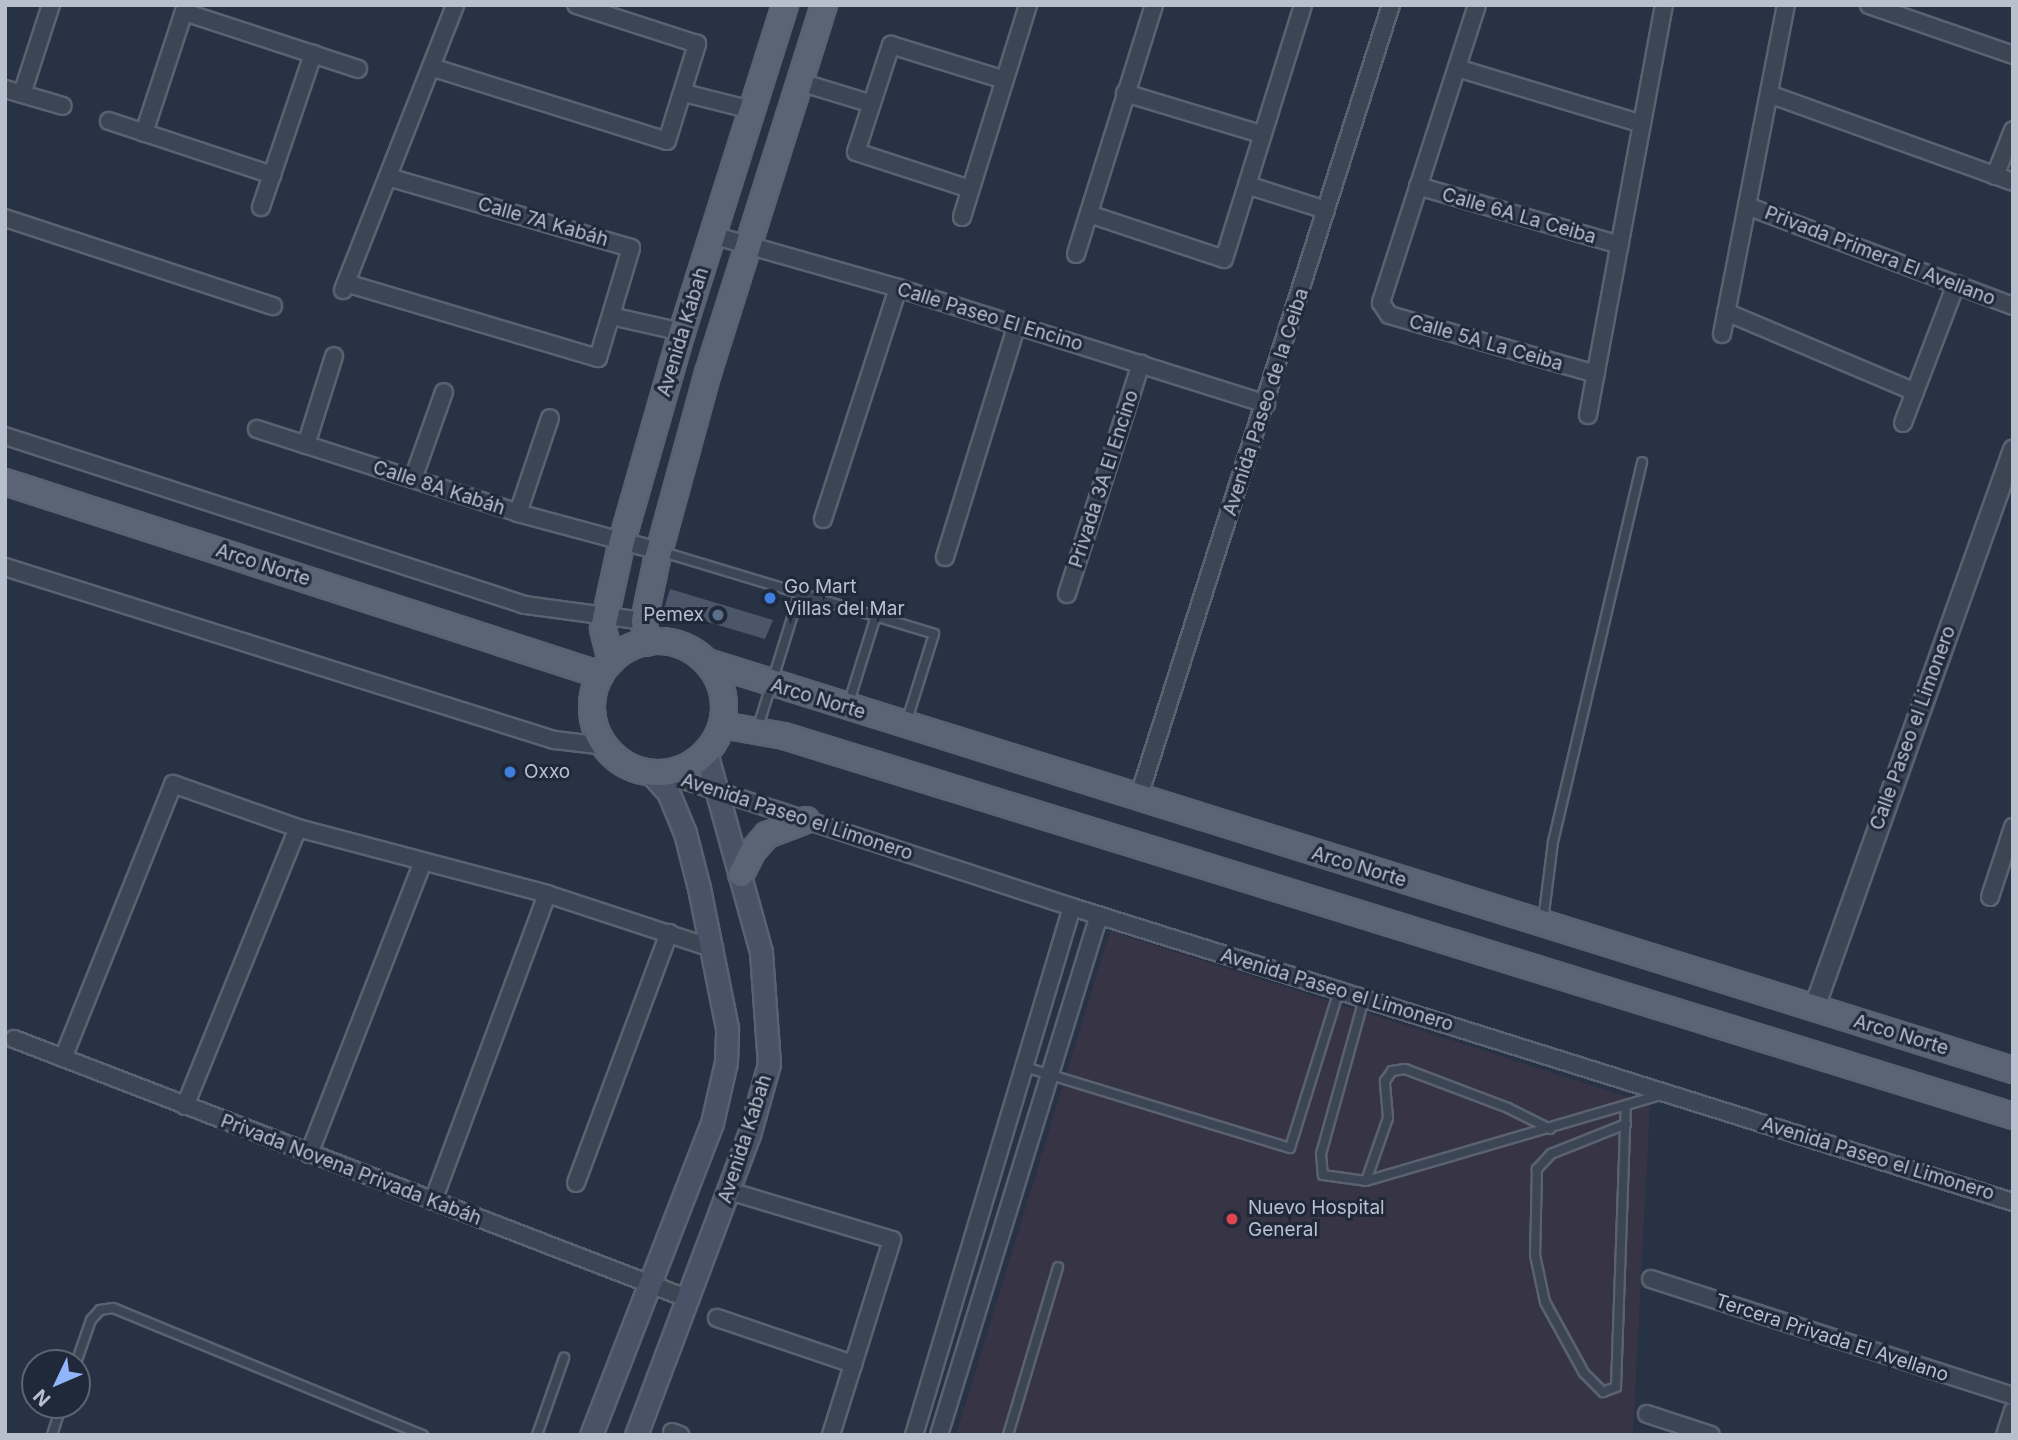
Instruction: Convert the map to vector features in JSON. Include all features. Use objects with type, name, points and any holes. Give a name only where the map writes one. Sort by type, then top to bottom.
[{"type":"main road","name":"Avenida Kabah","points":[[606,668],[604,616],[622,541],[681,332],[785,5]]},
{"type":"main road","name":"Avenida Kabah","points":[[645,632],[659,551],[708,373],[750,248],[824,5]]},
{"type":"main road","name":"Arco Norte","points":[[5,482],[606,668]]},
{"type":"main road","points":[[645,632],[707,662],[724,698],[722,725],[706,753],[694,763],[657,773],[618,759],[605,746],[592,711],[606,668],[645,632]]},
{"type":"main road","name":"Arco Norte","points":[[707,662],[1138,799],[2013,1070]]},
{"type":"main road","points":[[722,725],[758,728],[2013,1116]]},
{"type":"main road","name":"Avenida Kabah","points":[[636,1435],[729,1191],[769,1064],[761,952],[706,753]]},
{"type":"main road","name":"Avenida Kabah","points":[[591,1435],[721,1090],[727,1028],[714,949],[685,832],[657,773]]},
{"type":"main road","points":[[741,874],[752,852],[768,835],[806,820]]},
{"type":"street","points":[[22,94],[51,5]]},
{"type":"street","name":"Calle 7A Kabáh","points":[[387,177],[631,248],[598,358],[344,288],[387,177],[455,5]]},
{"type":"street","points":[[431,67],[667,141],[697,44],[576,5]]},
{"type":"street","points":[[962,217],[1028,5]]},
{"type":"street","points":[[1076,254],[1154,5]]},
{"type":"street","name":"Avenida Paseo de la Ceiba","points":[[1138,799],[1391,5]]},
{"type":"street","name":"Calle 6A La Ceiba","points":[[1381,303],[1477,5]]},
{"type":"street","name":"Calle 6A La Ceiba","points":[[1588,415],[1664,5]]},
{"type":"street","points":[[1721,334],[1786,5]]},
{"type":"street","points":[[1869,5],[2013,55]]},
{"type":"street","points":[[1089,214],[1224,259],[1299,6]]},
{"type":"street","points":[[144,133],[185,9],[358,69]]},
{"type":"street","points":[[970,189],[856,152],[891,45],[1005,80]]},
{"type":"street","points":[[261,208],[313,54]]},
{"type":"street","points":[[1457,68],[1642,124]]},
{"type":"street","points":[[800,82],[872,104]]},
{"type":"street","points":[[5,89],[63,106]]},
{"type":"street","points":[[684,93],[752,110]]},
{"type":"street","points":[[1125,93],[1261,134]]},
{"type":"street","points":[[1769,94],[2013,182]]},
{"type":"street","points":[[109,121],[272,175]]},
{"type":"street","points":[[1995,176],[2013,130]]},
{"type":"street","points":[[1247,185],[1326,210]]},
{"type":"street","name":"Calle 6A La Ceiba","points":[[1419,187],[1620,245]]},
{"type":"street","name":"Privada Primera El Avellano","points":[[1746,206],[2013,306]]},
{"type":"street","points":[[5,218],[273,306]]},
{"type":"street","name":"Calle Paseo El Encino","points":[[712,235],[898,288],[1266,404]]},
{"type":"street","points":[[1903,424],[1956,284]]},
{"type":"street","points":[[823,519],[898,288]]},
{"type":"street","name":"Calle 5A La Ceiba","points":[[1381,303],[1389,315],[1596,374]]},
{"type":"street","points":[[1726,312],[1915,392]]},
{"type":"street","points":[[611,316],[681,332]]},
{"type":"street","points":[[945,557],[1017,325]]},
{"type":"street","points":[[306,445],[334,356]]},
{"type":"street","name":"Privada 3A El Encino","points":[[1067,594],[1142,364]]},
{"type":"street","points":[[413,479],[444,392]]},
{"type":"street","points":[[518,513],[550,418]]},
{"type":"street","name":"Calle 8A Kabáh","points":[[257,429],[518,513],[659,551]]},
{"type":"street","points":[[5,436],[525,605],[604,616],[645,632]]},
{"type":"street","name":"Calle Paseo el Limonero","points":[[1814,1007],[2013,449]]},
{"type":"street","points":[[5,567],[545,737],[605,746]]},
{"type":"street","name":"Avenida Paseo el Limonero","points":[[657,773],[1072,907],[2013,1202]]},
{"type":"street","points":[[63,1058],[173,785],[298,828],[422,864],[547,894],[714,949]]},
{"type":"street","points":[[1990,897],[2013,827]]},
{"type":"street","points":[[186,1106],[298,828]]},
{"type":"street","points":[[309,1154],[422,864]]},
{"type":"street","points":[[1997,876],[2013,882]]},
{"type":"street","points":[[433,1201],[547,894]]},
{"type":"street","points":[[914,1435],[1072,907]]},
{"type":"street","points":[[939,1435],[967,1333],[1051,1075],[1099,915]]},
{"type":"street","points":[[576,1183],[669,933]]},
{"type":"street","name":"Privada Novena Privada Kabáh","points":[[14,1039],[689,1299]]},
{"type":"street","points":[[729,1191],[892,1240],[831,1435]]},
{"type":"street","name":"Tercera Privada El Avellano","points":[[1651,1279],[2013,1396]]},
{"type":"street","points":[[717,1318],[853,1364]]},
{"type":"street","points":[[946,1326],[967,1333]]},
{"type":"street","points":[[2005,1435],[2013,1410]]},
{"type":"street","points":[[1647,1414],[1711,1435]]},
{"type":"lane","points":[[1542,923],[1553,842],[1642,462]]},
{"type":"lane","points":[[659,551],[934,634],[905,726]]},
{"type":"lane","points":[[758,728],[800,592]]},
{"type":"lane","points":[[847,708],[876,616]]},
{"type":"lane","points":[[1025,1067],[1290,1148],[1339,991]]},
{"type":"lane","points":[[1364,998],[1321,1154],[1324,1175],[1366,1181],[1667,1094]]},
{"type":"lane","points":[[1366,1181],[1388,1118],[1385,1081],[1392,1071],[1405,1069],[1508,1108],[1550,1129]]},
{"type":"lane","points":[[1626,1106],[1626,1124],[1616,1387],[1603,1392],[1584,1373],[1545,1302],[1535,1255],[1537,1169],[1551,1154],[1626,1124]]},
{"type":"lane","points":[[1008,1435],[1058,1267]]},
{"type":"lane","points":[[81,1349],[91,1320],[100,1310],[113,1308],[423,1435]]},
{"type":"lane","points":[[537,1435],[564,1359]]},
{"type":"shaded area","points":[[1110,931],[1650,1104],[1633,1435],[956,1435]]},
{"type":"building","name":"Pemex","points":[[670,589],[773,620],[765,639],[664,609]]},
{"type":"place","name":"Go Mart Villas del Mar","points":[[770,598]]},
{"type":"place","name":"Pemex","points":[[718,615]]},
{"type":"place","name":"Oxxo","points":[[510,772]]},
{"type":"place","name":"Nuevo Hospital General","points":[[1232,1219]]}]
